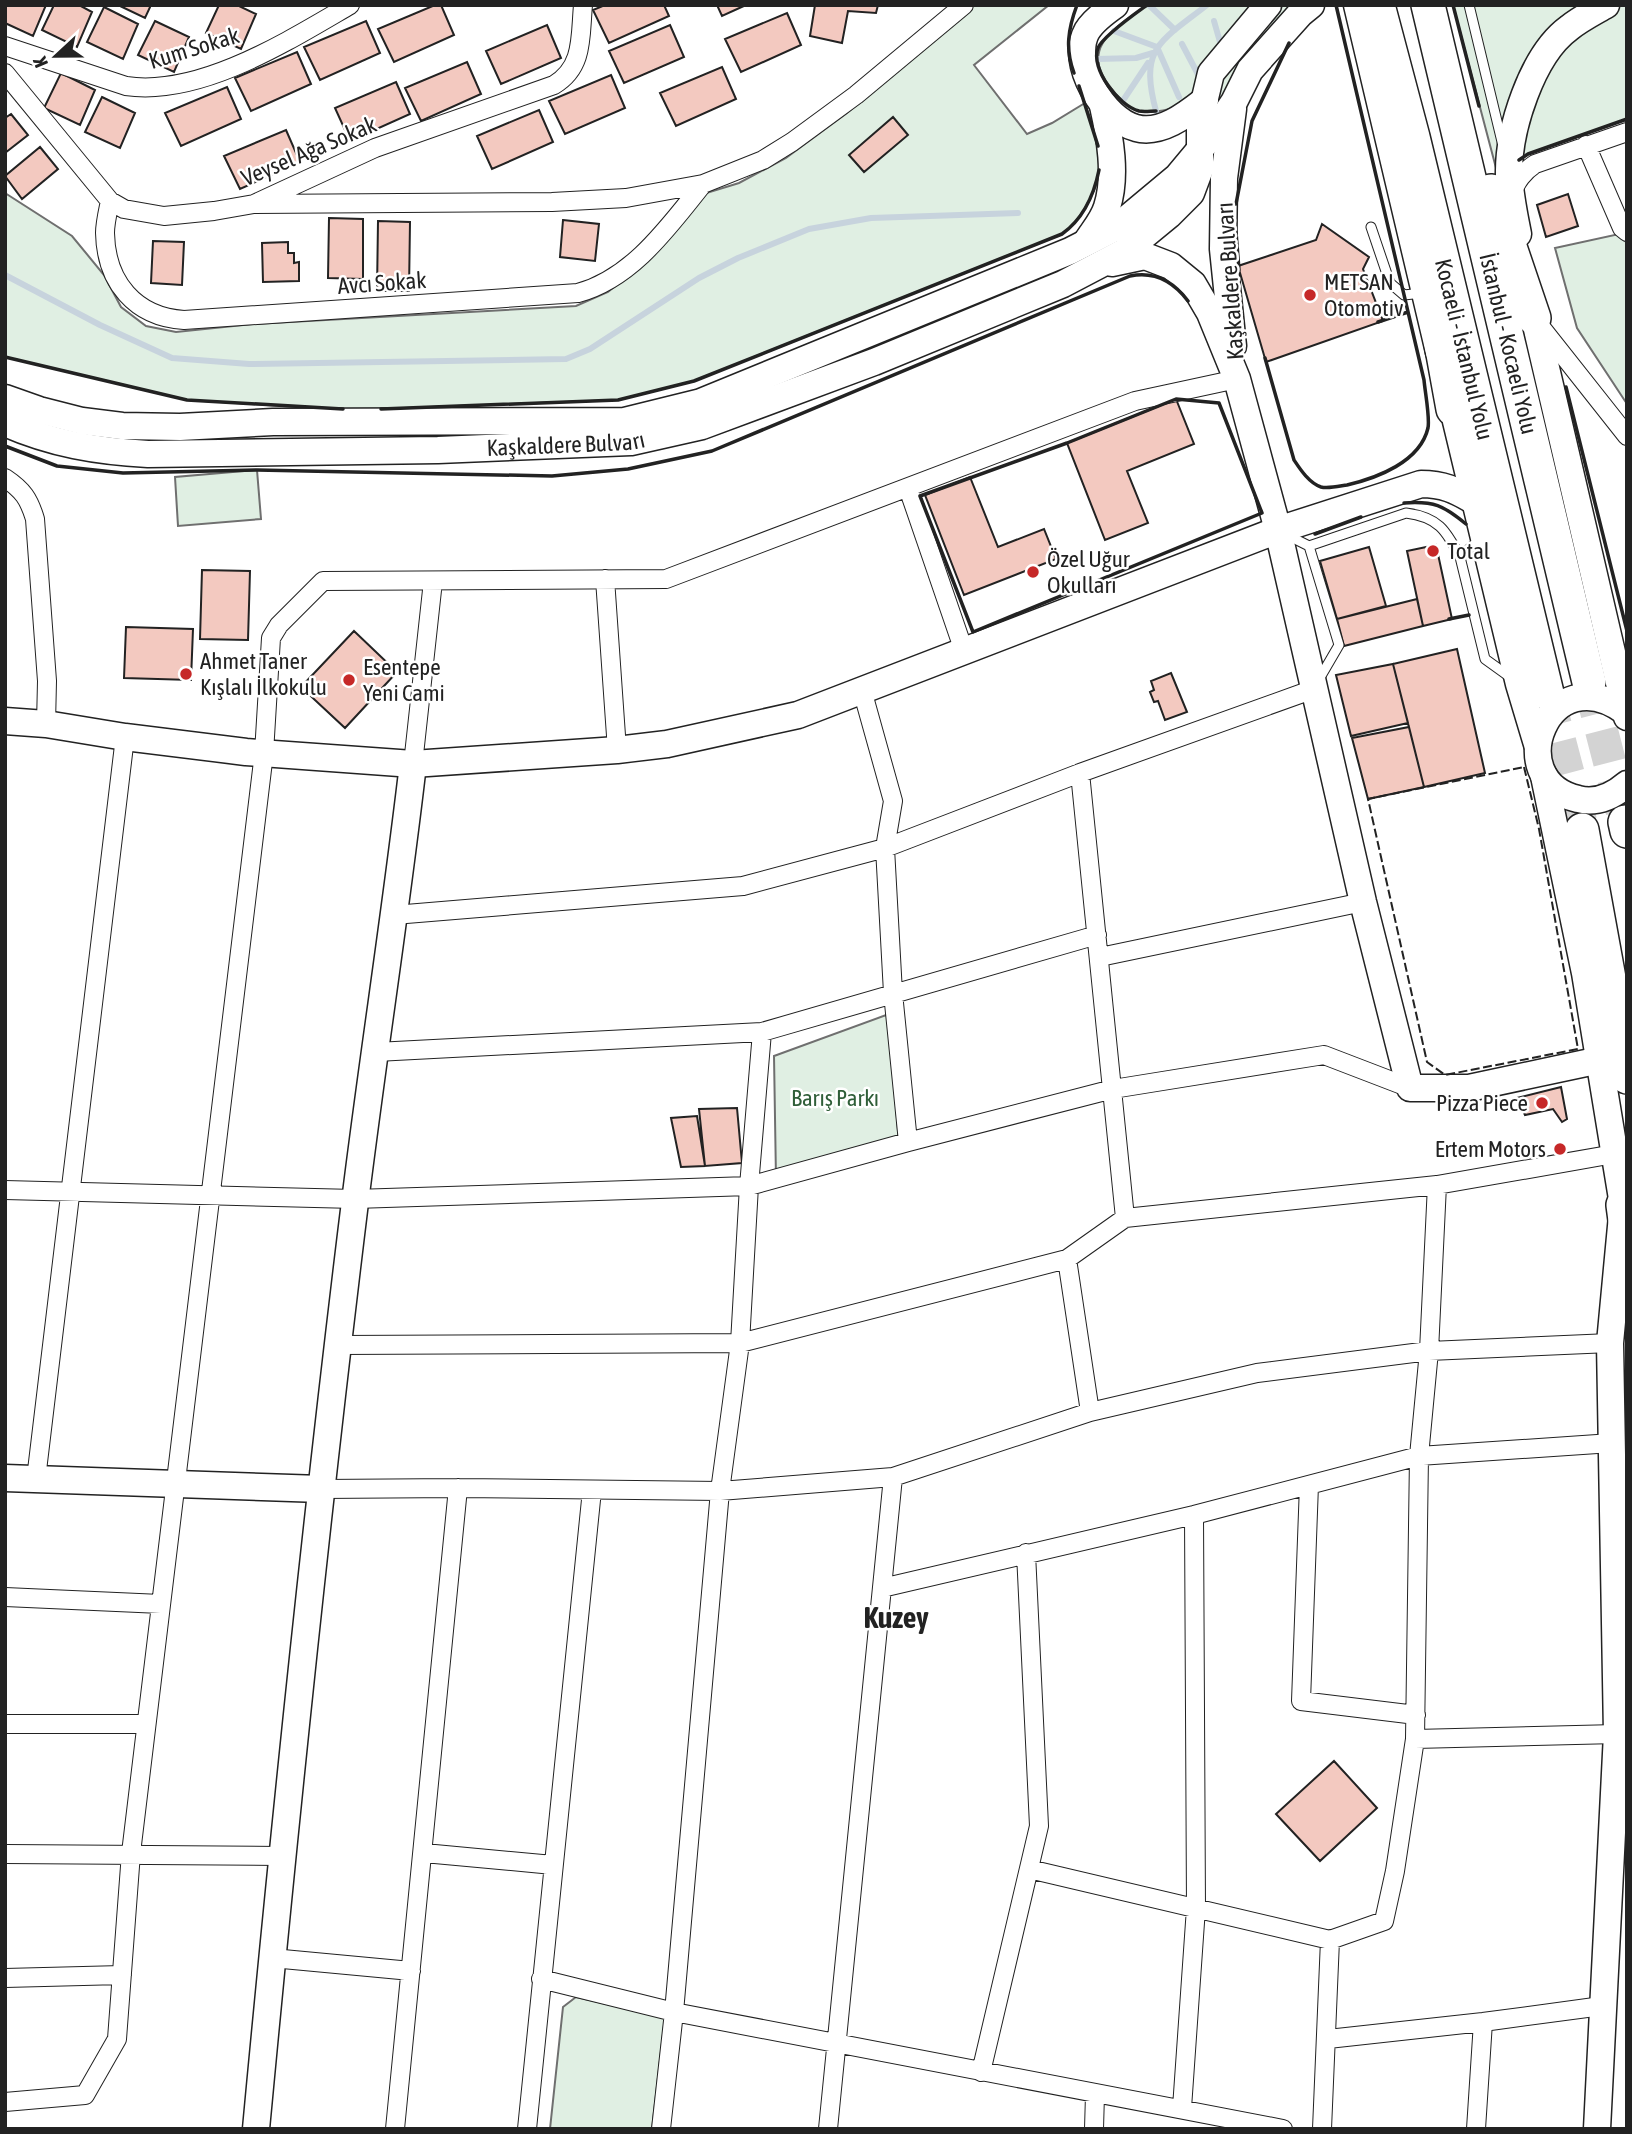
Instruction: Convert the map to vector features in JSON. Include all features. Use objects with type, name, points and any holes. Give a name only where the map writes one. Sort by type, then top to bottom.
[{"type":"highway","points":[[1428,5],[1534,318]]},
{"type":"highway","name":"İstanbul - Kocaeli Yolu","points":[[1428,5],[1610,674]]},
{"type":"highway","points":[[1369,11],[1453,409]]},
{"type":"highway","name":"Kocaeli - İstanbul Yolu","points":[[1369,11],[1416,151],[1533,688]]},
{"type":"highway","points":[[1582,830],[1614,1068]]},
{"type":"main road","points":[[1093,254],[1101,220],[1108,205],[1110,150],[1102,106],[1088,78],[1082,54],[1087,32],[1115,5]]},
{"type":"main road","name":"Kaşkaldere Bulvarı","points":[[5,398],[82,421],[122,426],[180,427],[273,422],[624,421],[701,402],[1093,254],[1124,252],[1191,193],[1200,169],[1200,119],[1211,73],[1268,5]]},
{"type":"main road","name":"Kaşkaldere Bulvarı","points":[[1200,149],[1234,102],[1250,69],[1311,5]]},
{"type":"main road","points":[[1606,5],[1567,29],[1543,55],[1528,87],[1514,131],[1510,183],[1534,318],[1610,674],[1626,714]]},
{"type":"main road","points":[[1369,11],[1424,293],[1483,536],[1533,688],[1539,760],[1585,973],[1614,1068],[1614,1154],[1625,1220],[1610,1343],[1617,1734],[1597,2129]]},
{"type":"main road","points":[[1102,106],[1119,120],[1138,129],[1170,124],[1205,100]]},
{"type":"main road","name":"Kaşkaldere Bulvarı","points":[[1234,102],[1224,178],[1223,249],[1237,379]]},
{"type":"main road","name":"Kaşkaldere Bulvarı","points":[[5,423],[64,445],[109,452],[148,454],[438,450],[631,442],[702,426],[874,362],[1063,284],[1093,254],[1145,256],[1171,266],[1193,284],[1210,313],[1237,379]]},
{"type":"main road","points":[[1237,379],[1278,530],[1363,902],[1410,1088],[1469,1088],[1614,1068]]},
{"type":"main road","points":[[5,721],[264,753],[413,764],[667,744],[798,715],[1278,530],[1421,484],[1454,488],[1474,501]]},
{"type":"main road","points":[[1537,744],[1541,727],[1550,713],[1572,700],[1596,697],[1612,702],[1626,714]]},
{"type":"main road","points":[[256,2129],[321,1489],[355,1199],[413,764]]},
{"type":"main road","points":[[1544,776],[1562,793],[1585,801],[1602,799],[1627,784]]},
{"type":"main road","points":[[5,1478],[321,1489]]},
{"type":"street","name":"Kum Sokak","points":[[5,46],[126,86],[146,89],[218,72],[294,37],[350,5]]},
{"type":"street","name":"Veysel Ağa Sokak","points":[[110,201],[124,209],[164,216],[254,204],[375,148],[554,85],[574,69],[583,5]]},
{"type":"street","points":[[254,204],[552,202],[626,198],[703,184],[752,165],[792,142],[856,95],[964,5]]},
{"type":"street","points":[[5,73],[110,201]]},
{"type":"street","points":[[1510,183],[1526,170],[1586,145],[1627,132]]},
{"type":"street","points":[[1586,145],[1622,228],[1627,232]]},
{"type":"street","name":"Avcı Sokak","points":[[110,201],[105,231],[107,253],[113,272],[123,289],[138,306],[150,313],[165,319],[184,320],[578,293],[601,285],[622,271],[665,232],[703,184]]},
{"type":"street","points":[[1534,318],[1627,436]]},
{"type":"street","points":[[5,2102],[85,2095],[117,2039],[131,1853],[264,753],[271,638],[287,617],[323,581],[666,579],[1135,401],[1237,379]]},
{"type":"street","points":[[5,478],[23,491],[30,501],[35,519],[47,681],[46,724]]},
{"type":"street","points":[[908,488],[964,651]]},
{"type":"street","points":[[606,579],[617,750]]},
{"type":"street","points":[[413,764],[433,580]]},
{"type":"street","points":[[394,915],[743,887],[886,848],[1080,773],[1314,689]]},
{"type":"street","points":[[862,690],[893,801],[886,848],[893,993],[908,1142]]},
{"type":"street","points":[[36,1479],[125,737]]},
{"type":"street","points":[[1080,773],[1125,1217]]},
{"type":"street","points":[[1100,957],[1363,902]]},
{"type":"street","points":[[376,1052],[762,1032],[1097,935]]},
{"type":"street","points":[[661,2129],[674,2012],[720,1491],[740,1343],[749,1186],[762,1032]]},
{"type":"street","points":[[5,1190],[355,1199],[749,1186],[1113,1089],[1324,1055],[1410,1088]]},
{"type":"street","points":[[338,1345],[740,1343],[1067,1259],[1125,1217],[1437,1185],[1614,1154]]},
{"type":"street","points":[[1029,1869],[1331,1940],[1384,1921],[1395,1871],[1415,1739],[1419,1456],[1429,1351],[1437,1185]]},
{"type":"street","points":[[1067,1259],[1090,1412]]},
{"type":"street","points":[[321,1489],[720,1491],[893,1478],[1090,1412],[1257,1373],[1429,1351],[1610,1343]]},
{"type":"street","points":[[882,1588],[1194,1515],[1419,1456],[1612,1443]]},
{"type":"street","points":[[828,2129],[893,1478]]},
{"type":"street","points":[[1309,1485],[1301,1701],[1416,1715]]},
{"type":"street","points":[[395,2129],[458,1488]]},
{"type":"street","points":[[527,2129],[592,1490]]},
{"type":"street","points":[[1182,2108],[1196,1909],[1194,1515]]},
{"type":"street","points":[[981,2072],[1040,1826],[1026,1553]]},
{"type":"street","points":[[5,1597],[161,1604]]},
{"type":"street","points":[[5,1724],[146,1724]]},
{"type":"street","points":[[1415,1739],[1617,1734]]},
{"type":"street","points":[[424,1853],[553,1865]]},
{"type":"street","points":[[5,1854],[282,1856]]},
{"type":"street","points":[[1322,2129],[1331,1940]]},
{"type":"street","points":[[272,1958],[411,1971]]},
{"type":"street","points":[[5,1978],[122,1975]]},
{"type":"street","points":[[541,1979],[674,2012],[1283,2129]]},
{"type":"street","points":[[1328,2039],[1602,2006]]},
{"type":"street","points":[[1476,2129],[1483,2022]]},
{"type":"street","points":[[1094,2129],[1095,2094]]},
{"type":"lane","points":[[1469,5],[1510,183]]},
{"type":"lane","points":[[1371,226],[1390,284],[1404,295],[1424,293]]},
{"type":"lane","points":[[1308,547],[1406,513],[1434,520],[1449,535],[1460,557],[1485,659],[1533,688]]},
{"type":"lane","points":[[1278,530],[1308,547],[1339,645],[1314,689]]},
{"type":"lane","points":[[1460,557],[1483,536]]},
{"type":"green space","points":[[973,5],[1049,5],[974,65],[1027,134],[1085,103],[1101,157],[1095,189],[1084,210],[1062,234],[694,381],[618,400],[331,409],[187,400],[5,357],[5,193],[72,236],[104,275],[121,307],[146,326],[176,332],[253,324],[576,306],[608,292],[643,264],[703,194],[739,183],[786,158],[847,113]]},
{"type":"green space","points":[[1147,5],[1311,5],[1212,135],[1204,100],[1164,110],[1140,111],[1120,99],[1102,74],[1098,61],[1099,50],[1105,40],[1123,22]]},
{"type":"green space","points":[[1453,5],[1627,5],[1627,119],[1528,154],[1520,159],[1500,183]]},
{"type":"green space","points":[[1619,234],[1627,243],[1627,404],[1577,328],[1555,248]]},
{"type":"green space","points":[[257,470],[261,519],[178,526],[175,477]]},
{"type":"green space","name":"Barış Parkı","points":[[889,1014],[899,1144],[776,1179],[774,1056]]},
{"type":"green space","points":[[576,1997],[665,2017],[652,2129],[550,2129],[563,2007]]},
{"type":"building","points":[[5,5],[46,5],[33,36],[5,23]]},
{"type":"building","points":[[54,5],[79,5],[92,12],[77,47],[42,30]]},
{"type":"building","points":[[118,5],[151,5],[145,18]]},
{"type":"building","points":[[219,5],[237,5],[256,14],[241,49],[206,33]]},
{"type":"building","points":[[435,5],[441,5],[454,35],[394,62],[378,29]]},
{"type":"building","points":[[605,5],[664,5],[669,16],[609,43],[593,10]]},
{"type":"building","points":[[717,5],[746,5],[722,16]]},
{"type":"building","points":[[815,5],[878,5],[876,13],[848,11],[842,43],[810,36]]},
{"type":"building","points":[[104,7],[138,24],[123,59],[87,42]]},
{"type":"building","points":[[787,13],[801,45],[741,72],[725,39]]},
{"type":"building","points":[[155,21],[189,37],[174,72],[138,55]]},
{"type":"building","points":[[366,21],[380,53],[320,80],[304,47]]},
{"type":"building","points":[[547,25],[561,58],[501,84],[486,51]]},
{"type":"building","points":[[670,25],[684,57],[624,83],[609,51]]},
{"type":"building","points":[[297,52],[311,84],[251,111],[235,78]]},
{"type":"building","points":[[467,62],[481,94],[421,121],[405,88]]},
{"type":"building","points":[[722,67],[736,99],[676,126],[660,93]]},
{"type":"building","points":[[61,73],[95,90],[80,125],[44,108]]},
{"type":"building","points":[[611,75],[625,108],[565,134],[549,101]]},
{"type":"building","points":[[396,82],[410,114],[350,141],[335,108]]},
{"type":"building","points":[[227,87],[241,119],[181,146],[165,113]]},
{"type":"building","points":[[102,97],[135,113],[120,148],[85,132]]},
{"type":"building","points":[[539,110],[553,142],[492,169],[477,136]]},
{"type":"building","points":[[11,114],[28,135],[5,153],[5,118]]},
{"type":"building","points":[[893,117],[908,135],[864,172],[849,155]]},
{"type":"building","points":[[286,130],[300,162],[240,189],[224,156]]},
{"type":"building","points":[[40,147],[58,169],[22,199],[5,176]]},
{"type":"building","points":[[1568,194],[1578,226],[1546,237],[1537,205]]},
{"type":"building","points":[[329,218],[363,219],[363,279],[328,278]]},
{"type":"building","points":[[563,220],[599,224],[595,261],[560,257]]},
{"type":"building","points":[[378,221],[410,222],[409,291],[377,291]]},
{"type":"building","name":"METSAN Otomotiv","points":[[1322,224],[1369,257],[1363,269],[1383,321],[1266,362],[1238,266],[1316,240]]},
{"type":"building","points":[[153,241],[184,242],[182,285],[151,283]]},
{"type":"building","points":[[288,242],[288,253],[294,253],[294,263],[299,262],[299,281],[263,282],[262,243]]},
{"type":"building","name":"Özel Uğur Okulları","points":[[1176,399],[1194,444],[1127,471],[1148,523],[1105,540],[1067,443]]},
{"type":"building","name":"Özel Uğur Okulları","points":[[970,477],[998,547],[1044,529],[1056,559],[964,595],[925,495]]},
{"type":"building","points":[[1436,545],[1452,619],[1423,626],[1407,551]]},
{"type":"building","points":[[1369,547],[1386,606],[1337,619],[1320,561]]},
{"type":"building","points":[[202,570],[250,571],[248,640],[200,639]]},
{"type":"building","points":[[1417,599],[1423,626],[1344,646],[1337,619]]},
{"type":"building","points":[[126,627],[193,629],[191,680],[124,678]]},
{"type":"building","name":"Esentepe Yeni Cami","points":[[354,631],[397,672],[345,728],[301,687]]},
{"type":"building","points":[[1457,649],[1485,773],[1424,787],[1393,664]]},
{"type":"building","points":[[1393,664],[1408,723],[1351,736],[1336,675]]},
{"type":"building","points":[[1171,673],[1187,712],[1165,720],[1158,701],[1154,702],[1150,692],[1154,690],[1151,681]]},
{"type":"building","points":[[1409,727],[1424,787],[1368,799],[1352,738]]},
{"type":"building","name":"Pizza Piece","points":[[1561,1087],[1567,1119],[1562,1122],[1553,1109],[1525,1115],[1517,1098]]},
{"type":"building","points":[[737,1108],[742,1163],[705,1166],[699,1109]]},
{"type":"building","points":[[697,1116],[705,1166],[681,1167],[671,1118]]},
{"type":"building","points":[[1334,1761],[1377,1808],[1320,1861],[1276,1814]]},
{"type":"waterway","points":[[1149,5],[1175,30]]},
{"type":"waterway","points":[[1156,111],[1151,90],[1152,59],[1166,38],[1207,5]]},
{"type":"waterway","points":[[1214,21],[1222,49]]},
{"type":"waterway","points":[[1114,31],[1157,47],[1179,97]]},
{"type":"waterway","points":[[1182,44],[1201,80]]},
{"type":"waterway","points":[[1097,59],[1136,58],[1153,53]]},
{"type":"waterway","points":[[1122,102],[1148,63]]},
{"type":"waterway","points":[[5,275],[100,325],[172,358],[249,364],[566,359],[590,349],[699,278],[738,258],[809,229],[871,218],[1018,213]]},
{"type":"tunnel","points":[[1589,682],[1625,822]]},
{"type":"tunnel","points":[[1547,693],[1581,823]]},
{"type":"fence","points":[[1524,767],[1539,829],[1578,1049],[1445,1075],[1427,1062],[1368,799],[1524,767]]},
{"type":"wall","points":[[1074,73],[1069,56],[1069,39],[1077,5]]},
{"type":"wall","points":[[1147,5],[1106,37],[1098,48],[1097,57],[1102,76],[1123,102],[1139,111],[1156,111]]},
{"type":"wall","points":[[1265,358],[1294,460],[1317,485],[1327,488],[1347,485],[1384,473],[1407,459],[1423,440],[1428,428],[1424,380],[1336,5]]},
{"type":"wall","points":[[1453,5],[1479,106]]},
{"type":"wall","points":[[1236,204],[1252,121],[1289,43]]},
{"type":"wall","points":[[1079,86],[1098,146]]},
{"type":"wall","points":[[1519,160],[1528,154],[1627,119]]},
{"type":"wall","points":[[381,409],[618,400],[694,381],[1062,234],[1076,221],[1086,206],[1099,170]]},
{"type":"wall","points":[[1236,232],[1239,270]]},
{"type":"wall","points":[[5,446],[57,466],[123,473],[257,470],[552,476],[628,469],[712,451],[1130,276],[1147,275],[1162,279],[1176,288],[1188,301]]},
{"type":"wall","points":[[1378,322],[1408,312]]},
{"type":"wall","points":[[5,357],[187,400],[343,409]]},
{"type":"wall","points":[[1566,387],[1627,631]]},
{"type":"wall","points":[[1176,399],[1219,403],[1262,513],[973,632],[920,496],[1067,443],[1176,399]]},
{"type":"wall","points":[[1404,503],[1438,506],[1466,524]]},
{"type":"wall","points":[[1315,534],[1361,517]]},
{"type":"wall","points":[[1449,619],[1469,615]]},
{"type":"place","name":"METSAN Otomotiv","points":[[1310,295]]},
{"type":"place","name":"Total","points":[[1433,551]]},
{"type":"place","name":"Özel Uğur Okulları","points":[[1033,572]]},
{"type":"place","name":"Ahmet Taner Kışlalı İlkokulu","points":[[186,674]]},
{"type":"place","name":"Esentepe Yeni Cami","points":[[349,680]]},
{"type":"place","name":"Pizza Piece","points":[[1542,1103]]},
{"type":"place","name":"Ertem Motors","points":[[1560,1149]]},
{"type":"district","name":"Kuzey","points":[[896,1618]]}]
